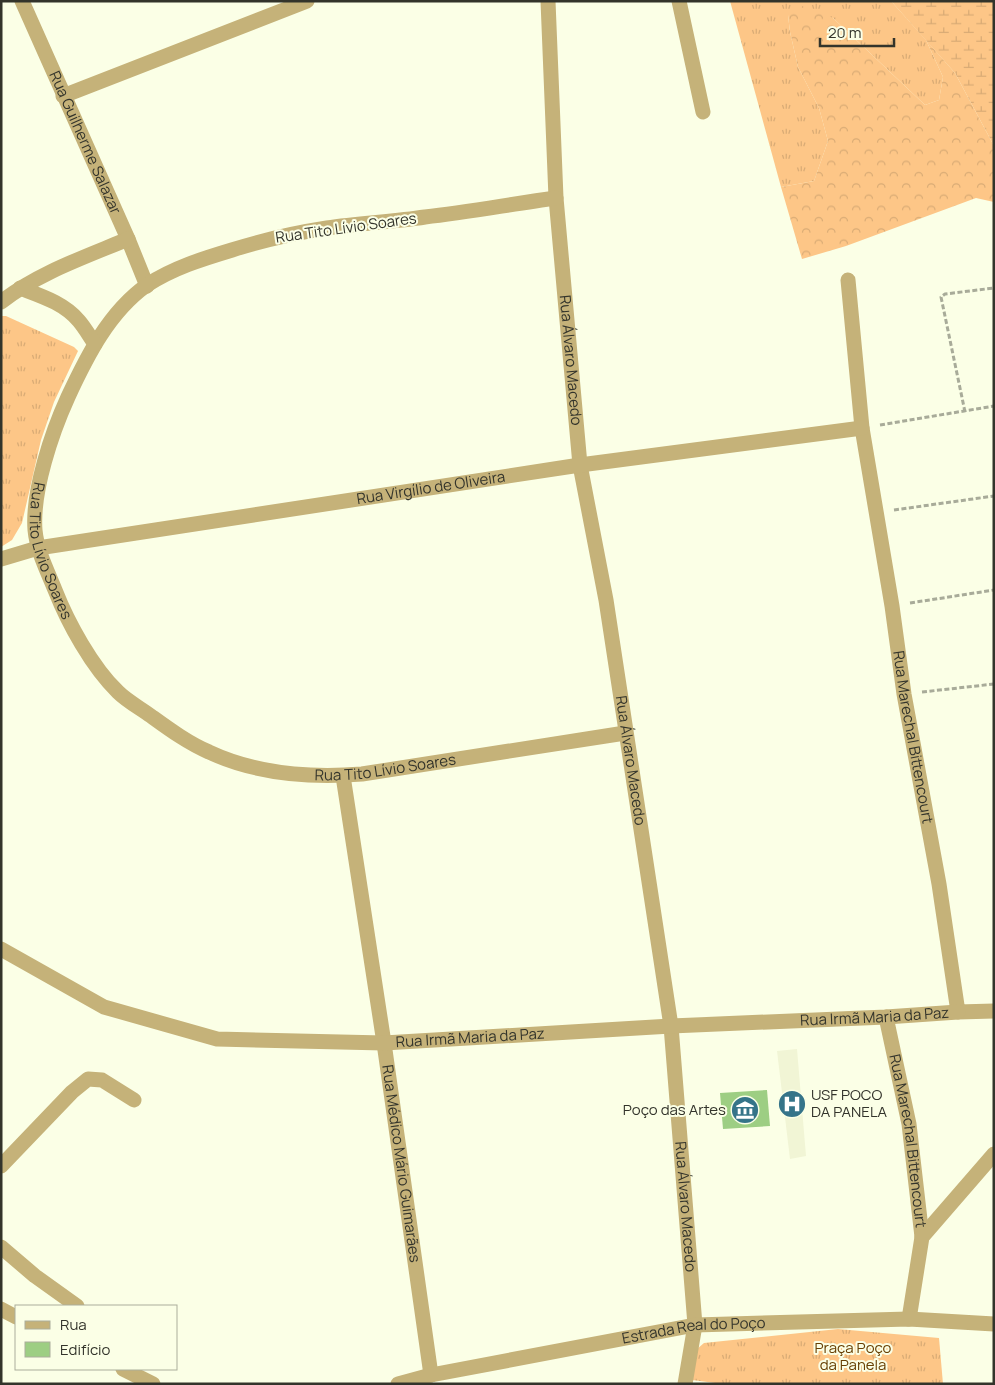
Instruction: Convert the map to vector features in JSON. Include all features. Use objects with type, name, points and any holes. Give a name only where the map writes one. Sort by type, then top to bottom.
[{"type":"street","name":"Rua Guilherme Salazar","points":[[22,1],[147,286]]},
{"type":"street","points":[[64,96],[307,1]]},
{"type":"street","name":"Rua Álvaro Macedo","points":[[548,1],[556,198],[580,465],[606,600],[671,1026],[694,1325],[685,1384]]},
{"type":"street","points":[[680,1],[703,112]]},
{"type":"street","name":"Rua Tito Lívio Soares","points":[[556,198],[429,217],[330,228],[266,239],[184,266],[147,286],[130,299],[111,320],[95,344],[75,382],[52,437],[43,470],[35,510],[35,529],[38,548],[59,601],[71,625],[101,672],[118,693],[190,743],[225,758],[254,767],[310,776],[343,776],[625,733]]},
{"type":"street","points":[[1,302],[20,288],[79,258],[128,239]]},
{"type":"street","name":"Rua Marechal Bittencourt","points":[[848,280],[862,428],[892,606],[904,694],[939,884],[958,1012]]},
{"type":"street","points":[[20,288],[48,298],[64,308],[79,320],[95,344]]},
{"type":"street","name":"Rua Virgílio de Oliveira","points":[[1,559],[38,548],[580,465],[862,428]]},
{"type":"street","name":"Rua Médico Mário Guimarães","points":[[343,776],[384,1042],[431,1375]]},
{"type":"street","name":"Rua Irmã Maria da Paz","points":[[1,949],[104,1007],[217,1040],[384,1042],[958,1012]]},
{"type":"street","points":[[958,1012],[994,1011]]},
{"type":"street","name":"Rua Marechal Bittencourt","points":[[886,1017],[909,1124],[922,1237],[908,1319]]},
{"type":"street","points":[[1,1166],[72,1092],[88,1079],[102,1080],[134,1100]]},
{"type":"street","points":[[922,1237],[994,1154]]},
{"type":"street","points":[[1,1247],[35,1276],[76,1305]]},
{"type":"street","points":[[1,1309],[15,1316]]},
{"type":"street","name":"Estrada Real do Poço","points":[[398,1384],[431,1375],[694,1325],[908,1319],[994,1324]]},
{"type":"street","points":[[125,1370],[154,1384]]},
{"type":"path","points":[[965,412],[941,297],[945,294],[994,288]]},
{"type":"path","points":[[862,428],[994,406]]},
{"type":"path","points":[[876,512],[994,496]]},
{"type":"path","points":[[892,606],[994,590]]},
{"type":"path","points":[[904,694],[994,684]]},
{"type":"shaded area","name":"USF POCO DA PANELA","points":[[797,1049],[806,1156],[790,1159],[777,1051]]},
{"type":"green space","points":[[730,1],[891,1],[926,40],[943,77],[939,100],[925,105],[833,18],[788,15],[798,67],[819,108],[828,141],[814,181],[781,187]]},
{"type":"green space","points":[[891,1],[994,1],[994,146],[955,73]]},
{"type":"green space","points":[[802,6],[833,18],[925,105],[939,100],[943,77],[926,40],[955,73],[994,146],[994,202],[976,198],[846,246],[802,259],[781,187],[814,181],[828,141],[819,108],[798,67],[790,32],[788,15]]},
{"type":"green space","points":[[1,316],[6,316],[74,347],[78,351],[54,402],[41,440],[22,523],[12,540],[1,547]]},
{"type":"green space","name":"Praça Poço da Panela","points":[[838,1329],[939,1338],[943,1384],[723,1384],[692,1380],[697,1349],[704,1343]]},
{"type":"building","name":"Poço das Artes","points":[[767,1090],[770,1126],[723,1129],[720,1093]]},
{"type":"place","name":"USF POCO DA PANELA","points":[[792,1104]]},
{"type":"place","name":"Poço das Artes","points":[[745,1110]]}]
